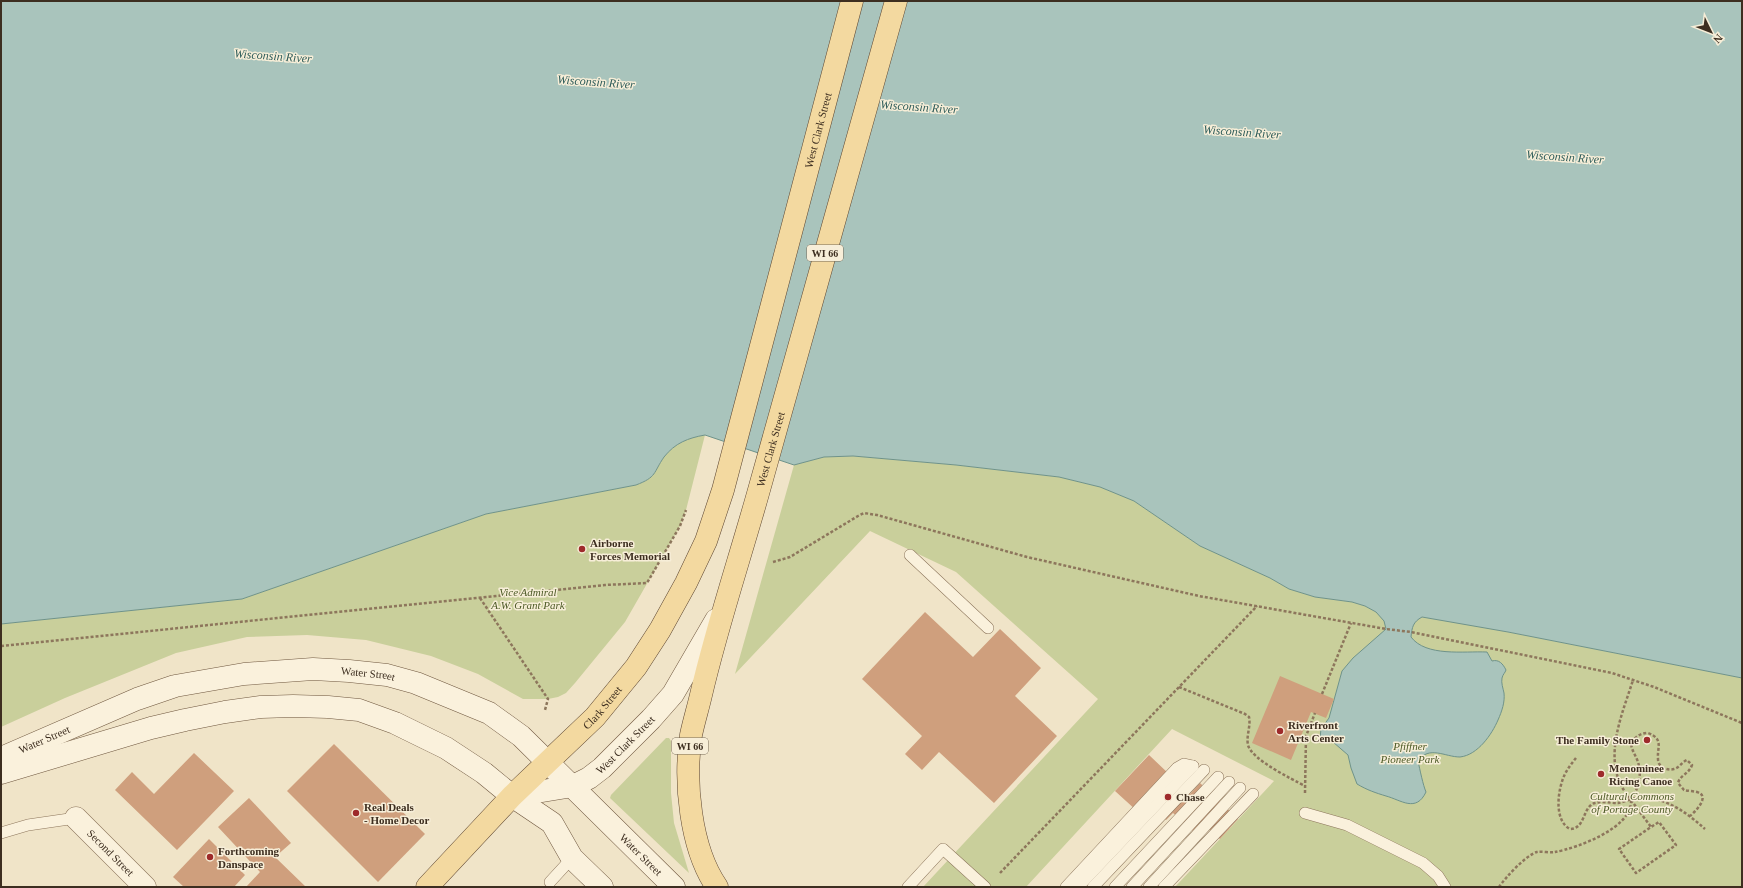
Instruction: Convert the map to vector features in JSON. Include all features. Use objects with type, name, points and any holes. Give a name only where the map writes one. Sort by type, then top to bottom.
[{"type":"main road","name":"West Clark Street","points":[[723,490],[852,1]]},
{"type":"main road","name":"West Clark Street","points":[[725,604],[896,1]]},
{"type":"main road","name":"Clark Street","points":[[427,887],[512,796],[549,762],[608,701],[636,667],[686,583],[706,541],[723,490]]},
{"type":"main road","name":"WI 66","points":[[717,887],[709,876],[701,853],[692,816],[689,782],[691,735],[710,654],[725,604]]},
{"type":"street","name":"West Clark Street","points":[[512,796],[573,786],[589,778],[602,768],[651,719],[673,694],[725,604]]},
{"type":"street","name":"Water Street","points":[[1,758],[137,700],[175,686],[244,674],[313,669],[387,675],[416,683],[489,713],[521,736],[674,887]]},
{"type":"street","name":"Water Street","points":[[1,773],[185,720],[261,707],[328,707],[359,710],[395,723],[446,748],[484,773],[512,796],[552,823],[572,858],[602,887]]},
{"type":"street","name":"Second Street","points":[[76,818],[145,887]]},
{"type":"lane","points":[[910,555],[988,628]]},
{"type":"lane","points":[[1066,887],[1177,768],[1184,764],[1193,766],[1078,887]]},
{"type":"lane","points":[[1093,887],[1204,770]]},
{"type":"lane","points":[[1115,887],[1218,777]]},
{"type":"lane","points":[[1132,887],[1229,782]]},
{"type":"lane","points":[[1149,887],[1240,788]]},
{"type":"lane","points":[[1164,887],[1253,794]]},
{"type":"lane","points":[[1305,813],[1348,825],[1423,863],[1438,876],[1445,887]]},
{"type":"lane","points":[[1,833],[28,825],[76,818]]},
{"type":"lane","points":[[908,887],[943,849],[985,887]]},
{"type":"lane","points":[[550,882],[572,858]]},
{"type":"path","points":[[1,646],[605,585],[647,583],[680,526],[686,510]]},
{"type":"path","points":[[773,562],[790,557],[864,513],[877,515],[1027,557],[1199,596],[1386,629],[1411,632],[1612,673],[1654,687],[1742,723]]},
{"type":"path","points":[[480,598],[548,699],[545,710]]},
{"type":"path","points":[[999,874],[1257,606]]},
{"type":"path","points":[[1322,694],[1351,623]]},
{"type":"path","points":[[1633,680],[1619,724],[1615,757],[1620,780],[1631,800],[1651,827]]},
{"type":"path","points":[[1179,687],[1249,717],[1250,723],[1248,744],[1251,750],[1272,768],[1305,786]]},
{"type":"path","points":[[1305,813],[1306,736],[1315,713]]},
{"type":"path","points":[[1499,887],[1504,879],[1517,866],[1537,852],[1556,852],[1578,846],[1608,831],[1621,821],[1629,810],[1640,776],[1632,744],[1634,738],[1643,733],[1648,733],[1657,738],[1659,744],[1658,763],[1662,767],[1671,770],[1676,769],[1687,760],[1692,765],[1689,772],[1679,779],[1678,783],[1684,790],[1701,794],[1702,798],[1699,808],[1690,816]]},
{"type":"path","points":[[1576,758],[1566,772],[1560,790],[1559,806],[1562,822],[1570,829],[1576,827],[1584,817],[1588,807],[1594,803],[1621,802],[1642,798],[1665,802],[1675,806],[1690,816],[1704,829]]},
{"type":"path","points":[[1659,822],[1676,845],[1636,873],[1619,849],[1651,827],[1659,822]]},
{"type":"green space","name":"Vice Admiral A.W. Grant Park","points":[[705,435],[686,510],[680,526],[625,622],[575,683],[566,693],[558,697],[548,699],[523,699],[478,674],[431,656],[366,640],[307,635],[247,637],[176,653],[65,698],[1,727],[1,624],[242,599],[486,514],[636,485],[648,480],[654,474],[668,452],[677,445],[687,440]]},
{"type":"green space","name":"Pfiffner Pioneer Park","points":[[853,456],[956,465],[1059,477],[1100,487],[1134,501],[1200,546],[1270,578],[1289,589],[1315,597],[1352,602],[1365,606],[1376,612],[1439,619],[1742,678],[1742,887],[1175,887],[1274,781],[1172,729],[1026,887],[923,887],[1098,699],[956,572],[870,531],[735,674],[794,465],[824,457]]},
{"type":"green space","points":[[666,738],[669,738],[671,741],[671,793],[674,823],[689,873],[610,798],[611,795]]},
{"type":"water","name":"Wisconsin River","points":[[1,1],[1742,1],[1742,678],[1508,632],[1422,617],[1415,623],[1411,637],[1426,648],[1446,652],[1487,652],[1492,661],[1499,661],[1502,664],[1506,670],[1502,680],[1504,700],[1501,713],[1495,726],[1484,743],[1473,752],[1460,757],[1438,753],[1422,756],[1418,761],[1426,792],[1418,802],[1413,804],[1403,802],[1357,784],[1348,755],[1333,742],[1324,742],[1320,738],[1321,729],[1329,718],[1342,671],[1353,658],[1386,629],[1384,621],[1376,612],[1365,606],[1352,602],[1315,597],[1289,589],[1270,578],[1200,546],[1134,501],[1100,487],[1059,477],[956,465],[853,456],[824,457],[794,465],[705,435],[687,440],[677,445],[668,452],[654,474],[648,480],[636,485],[486,514],[242,599],[1,624]]},
{"type":"building","points":[[925,612],[973,657],[1000,629],[1041,668],[1015,696],[1057,736],[994,803],[939,752],[922,770],[905,754],[922,736],[862,679]]},
{"type":"building","name":"Riverfront Arts Center","points":[[1280,676],[1334,699],[1326,718],[1311,712],[1291,760],[1252,743]]},
{"type":"building","name":"Real Deals - Home Decor","points":[[334,744],[425,834],[378,882],[287,791]]},
{"type":"building","points":[[194,753],[234,791],[177,850],[115,790],[132,772],[154,794]]},
{"type":"building","points":[[1149,755],[1190,794],[1200,783],[1238,819],[1220,839],[1201,822],[1193,831],[1173,813],[1166,820],[1146,801],[1137,811],[1115,791]]},
{"type":"building","points":[[249,798],[291,843],[275,857],[306,887],[246,887],[260,872],[218,827]]},
{"type":"building","name":"Forthcoming Danspace","points":[[209,839],[245,875],[234,887],[184,887],[173,877]]},
{"type":"place","name":"Airborne Forces Memorial","points":[[582,549]]},
{"type":"place","name":"Riverfront Arts Center","points":[[1280,731]]},
{"type":"place","name":"The Family Stone","points":[[1647,740]]},
{"type":"place","name":"Menominee Ricing Canoe","points":[[1601,774]]},
{"type":"place","name":"Chase","points":[[1168,797]]},
{"type":"place","name":"Real Deals - Home Decor","points":[[356,813]]},
{"type":"place","name":"Forthcoming Danspace","points":[[210,857]]},
{"type":"park label","name":"Cultural Commons of Portage County","points":[[1632,802]]}]
